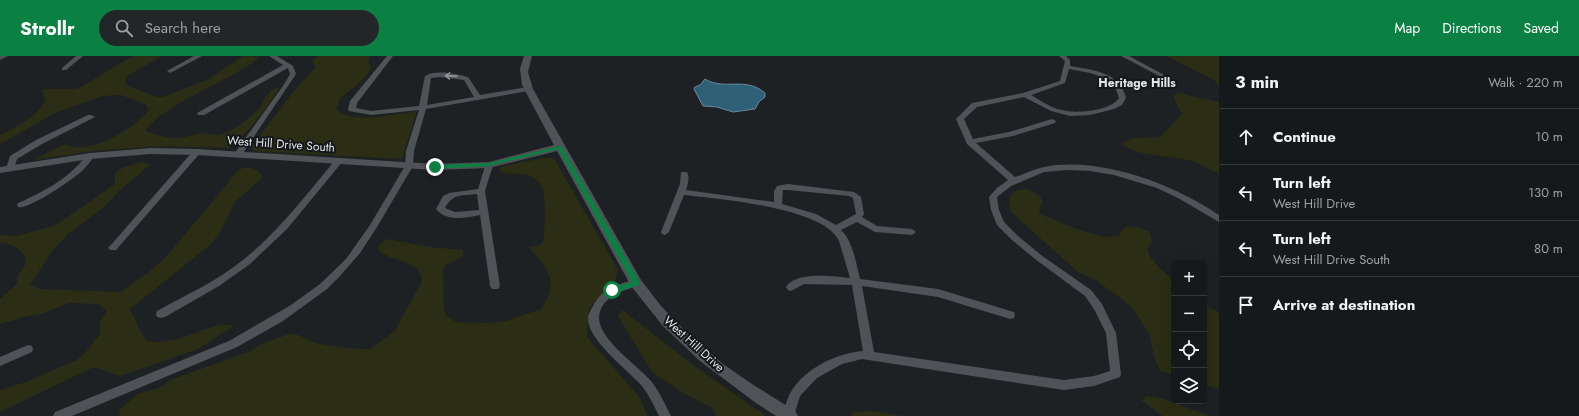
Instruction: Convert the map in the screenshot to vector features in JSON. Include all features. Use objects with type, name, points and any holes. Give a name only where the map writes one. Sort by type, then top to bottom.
[{"type":"street","points":[[0,58],[5,56]]},
{"type":"street","points":[[64,69],[80,56]]},
{"type":"street","points":[[170,71],[199,56]]},
{"type":"street","points":[[238,154],[288,84],[292,74],[291,68],[288,65],[272,56]]},
{"type":"street","points":[[390,56],[360,93],[353,103],[352,109],[371,113],[421,108],[528,89]]},
{"type":"street","name":"West Hill Drive","points":[[528,56],[523,66],[524,80],[528,89],[636,283],[658,311],[680,335],[718,368],[745,388],[789,416]]},
{"type":"street","points":[[1013,180],[970,142],[960,119],[975,105],[1025,95],[1063,82],[1068,61],[1062,56]]},
{"type":"street","points":[[1124,56],[1165,77]]},
{"type":"street","points":[[201,113],[288,65]]},
{"type":"street","points":[[1025,95],[1049,108],[1065,113],[1087,114],[1106,110],[1117,106],[1122,100],[1122,93],[1114,82],[1096,73],[1067,67]]},
{"type":"street","points":[[59,416],[233,344],[254,334],[308,298],[334,276],[360,248],[409,166],[410,151],[421,118],[421,108],[428,76],[440,75],[466,78],[478,98]]},
{"type":"street","points":[[5,170],[13,158],[39,142],[91,117]]},
{"type":"street","points":[[970,142],[1010,134],[1052,121]]},
{"type":"street","name":"West Hill Drive South","points":[[5,170],[90,156],[151,151],[238,154],[435,167],[489,164],[560,147]]},
{"type":"street","points":[[113,248],[197,152]]},
{"type":"street","points":[[21,205],[51,189],[78,170],[90,156]]},
{"type":"street","points":[[161,314],[231,273],[246,262],[279,232],[339,161]]},
{"type":"street","points":[[489,164],[481,191],[494,286]]},
{"type":"street","points":[[789,416],[796,394],[813,376],[839,360],[862,355],[1064,386],[1094,381],[1116,374],[1111,333],[1098,307],[1088,293],[1038,257],[1000,223],[995,210],[993,197],[1000,188],[1013,180],[1044,169],[1065,167],[1095,169],[1130,177],[1183,196],[1219,219]]},
{"type":"street","points":[[665,232],[684,184],[684,174]]},
{"type":"street","points":[[778,207],[778,191],[780,188],[788,187],[851,194],[857,197],[859,200],[860,214],[857,218],[835,229]]},
{"type":"street","points":[[481,191],[452,195],[446,198],[440,209],[443,212],[458,215],[484,212]]},
{"type":"street","points":[[681,192],[778,207],[811,215],[832,225],[841,235],[857,282],[869,356]]},
{"type":"street","points":[[857,218],[875,229],[912,232]]},
{"type":"street","points":[[791,287],[802,280],[857,282],[938,293],[1010,315]]},
{"type":"street","points":[[636,283],[612,290],[596,309],[592,320],[597,331],[606,344],[647,384],[665,416]]},
{"type":"street","points":[[0,362],[28,349]]},
{"type":"green space","points":[[133,56],[162,56],[127,76],[125,83],[128,86],[157,97],[163,97],[207,80],[243,56],[259,57],[236,73],[165,112],[146,129],[146,131],[160,136],[180,138],[200,133],[216,135],[227,132],[249,118],[261,107],[266,96],[271,91],[280,87],[257,120],[229,148],[160,146],[92,151],[33,160],[65,144],[74,147],[85,147],[98,144],[123,132],[134,124],[149,109],[145,104],[121,95],[102,96],[55,113],[0,144],[0,135],[26,121],[42,106],[46,100],[42,92],[44,89],[79,88]]},
{"type":"green space","points":[[318,56],[370,56],[368,62],[371,67],[367,75],[341,97],[336,109],[343,114],[375,117],[417,111],[402,159],[254,151],[251,147],[294,91],[315,68],[312,61]]},
{"type":"green space","points":[[1166,56],[1219,56],[1219,85],[1214,80]]},
{"type":"green space","points":[[1178,93],[1219,102],[1219,174],[1192,161],[1144,153],[1128,148],[1122,144],[1129,140],[1158,137],[1162,135],[1182,114],[1175,101],[1174,95]]},
{"type":"green space","points":[[543,158],[554,158],[618,270],[615,280],[589,308],[587,337],[641,399],[647,416],[120,416],[119,410],[138,394],[161,387],[170,380],[251,351],[259,345],[289,334],[298,335],[315,343],[346,348],[370,349],[395,331],[421,283],[421,275],[417,269],[382,253],[377,248],[381,243],[388,239],[429,247],[463,250],[463,256],[446,265],[443,271],[444,309],[447,316],[456,322],[486,323],[506,321],[541,309],[547,299],[551,283],[546,268],[528,247],[543,243],[545,206],[542,187],[537,180],[532,177],[522,174],[503,172],[500,171],[500,167]]},
{"type":"green space","points":[[143,162],[150,165],[121,189],[104,207],[68,234],[52,251],[30,285],[40,289],[120,292],[148,273],[166,257],[228,183],[231,177],[239,170],[249,167],[254,169],[263,177],[235,202],[219,234],[211,244],[130,309],[140,331],[147,341],[165,342],[182,338],[218,325],[235,325],[198,349],[120,376],[94,367],[0,412],[0,390],[26,382],[77,360],[85,353],[100,334],[100,322],[107,311],[99,304],[69,303],[41,314],[23,317],[0,324],[0,299],[17,284],[18,274],[24,268],[26,261],[22,252],[14,246],[0,242],[0,235],[17,236],[56,225],[115,184],[115,173],[128,166]]},
{"type":"green space","points":[[1027,189],[1042,199],[1043,202],[1039,209],[1040,214],[1080,230],[1110,237],[1119,236],[1121,231],[1125,228],[1133,226],[1150,232],[1152,241],[1148,248],[1149,253],[1154,262],[1171,278],[1171,374],[1160,371],[1154,357],[1150,335],[1131,306],[1097,281],[1078,272],[1011,212],[1011,195],[1013,192]]},
{"type":"green space","points":[[1207,306],[1219,313],[1219,389],[1207,386]]},
{"type":"green space","points":[[622,310],[696,367],[766,416],[717,416],[711,407],[685,394],[652,372],[618,316]]},
{"type":"green space","points":[[1148,396],[1161,398],[1171,402],[1171,404],[1177,404],[1210,416],[1163,416],[1141,400]]},
{"type":"green space","points":[[873,411],[903,416],[852,416],[853,412]]},
{"type":"water","points":[[705,79],[720,84],[750,85],[765,93],[765,97],[759,102],[755,109],[733,112],[717,107],[703,106],[694,89]]},
{"type":"district","name":"Heritage Hills","points":[[1137,83]]},
{"type":"route","points":[[435,167],[458,167],[489,164],[560,147],[636,283],[612,290]]}]
